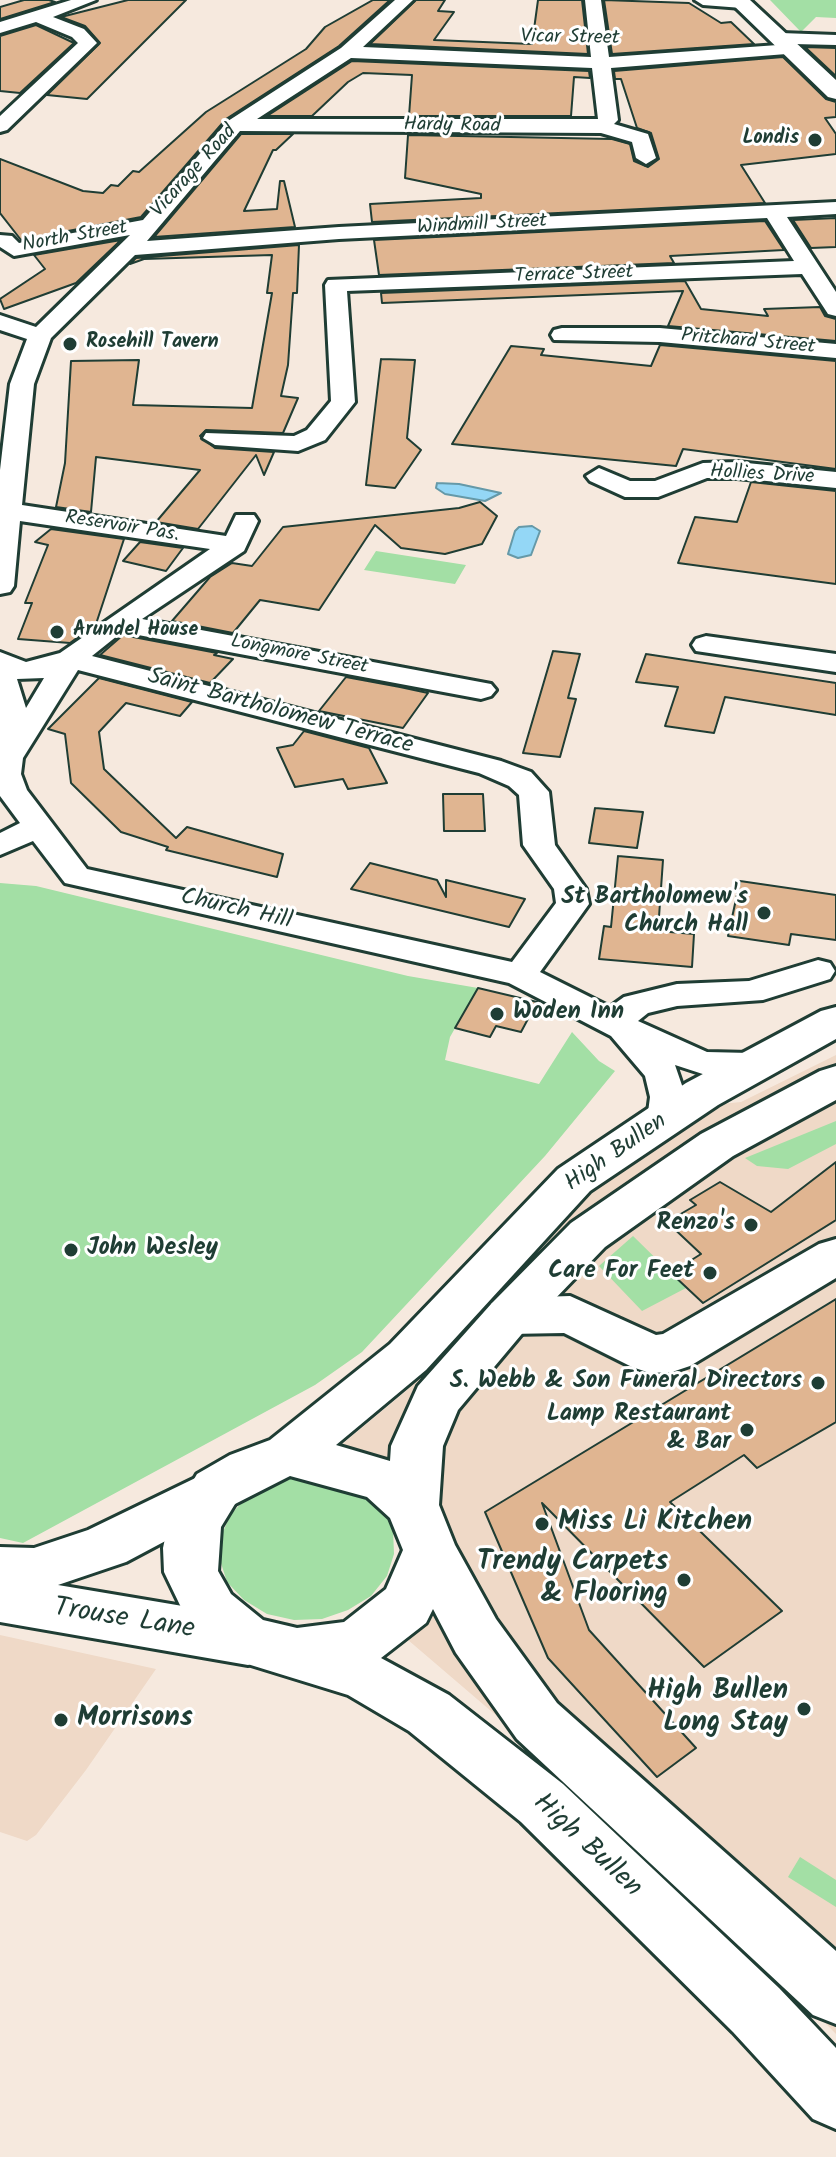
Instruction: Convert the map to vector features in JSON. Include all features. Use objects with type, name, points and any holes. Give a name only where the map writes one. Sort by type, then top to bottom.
[{"type":"main road","points":[[740,1],[836,92]]},
{"type":"main road","name":"High Bullen","points":[[288,1455],[408,1357],[574,1180],[750,1065],[836,1021]]},
{"type":"main road","points":[[683,1107],[741,1102],[836,1055]]},
{"type":"main road","name":"High Bullen","points":[[421,1528],[417,1446],[436,1400],[509,1316],[588,1235],[643,1193],[717,1145],[836,1081]]},
{"type":"main road","points":[[509,1316],[570,1314],[650,1354],[672,1353],[836,1256]]},
{"type":"main road","points":[[421,1528],[416,1589],[406,1606],[361,1641],[333,1649],[273,1647],[211,1611],[191,1572],[190,1548],[195,1524],[216,1489],[249,1470],[288,1455],[357,1470],[386,1482],[421,1528],[476,1636],[537,1721],[836,1993]]},
{"type":"main road","name":"Trouse Lane","points":[[0,1570],[34,1571],[107,1546],[216,1489]]},
{"type":"main road","name":"Trouse Lane","points":[[0,1599],[273,1647]]},
{"type":"main road","name":"High Bullen","points":[[273,1647],[368,1678],[429,1713],[542,1803],[756,2010],[836,2096]]},
{"type":"street","points":[[0,28],[88,0]]},
{"type":"street","name":"Vicarage Road","points":[[40,336],[129,249],[235,125],[347,52],[405,0]]},
{"type":"street","points":[[593,0],[608,120],[602,127]]},
{"type":"street","points":[[703,0],[740,1]]},
{"type":"street","points":[[0,126],[88,43],[78,33],[38,17]]},
{"type":"street","name":"Vicar Street","points":[[347,52],[599,63],[836,40]]},
{"type":"street","name":"Hardy Road","points":[[235,125],[602,127],[641,138],[646,158]]},
{"type":"street","name":"Windmill Street","points":[[129,249],[339,233],[836,208]]},
{"type":"street","points":[[772,210],[836,308]]},
{"type":"street","name":"North Street","points":[[5,240],[14,250],[148,225]]},
{"type":"street","name":"Terrace Street","points":[[215,438],[298,444],[316,435],[343,402],[336,285],[812,267]]},
{"type":"street","points":[[0,322],[40,336],[17,364],[0,586]]},
{"type":"street","name":"Pritchard Street","points":[[562,335],[660,335],[836,351]]},
{"type":"street","name":"Hollies Drive","points":[[599,476],[625,489],[658,489],[703,471],[737,470],[836,480]]},
{"type":"street","name":"Reservoir Pas.","points":[[8,511],[240,533],[117,623]]},
{"type":"street","points":[[0,661],[21,671],[37,671],[70,659],[117,623]]},
{"type":"street","name":"Longmore Street","points":[[117,623],[481,690]]},
{"type":"street","points":[[706,645],[836,663]]},
{"type":"street","points":[[5,772],[27,727],[70,659]]},
{"type":"street","name":"Saint Bartholomew Terrace","points":[[70,659],[490,767],[520,779],[534,792],[539,845],[570,889],[573,904],[520,975]]},
{"type":"street","points":[[0,669],[13,715],[5,772]]},
{"type":"street","name":"Church Hill","points":[[5,772],[12,791],[76,876],[520,975],[612,1023],[694,1060],[715,1066],[750,1065]]},
{"type":"street","points":[[0,845],[38,826]]},
{"type":"street","points":[[612,1023],[636,1005],[677,995],[751,992],[818,971]]},
{"type":"street","name":"Church Hill","points":[[612,1023],[652,1059],[683,1107]]},
{"type":"shaded area","points":[[836,1055],[836,2034],[749,1946],[581,1788],[387,1622],[430,1550],[322,1461],[405,1392],[599,1182],[721,1104],[741,1102]]},
{"type":"shaded area","name":"Morrisons","points":[[0,1635],[156,1669],[86,1770],[36,1835],[27,1841],[0,1832]]},
{"type":"green space","points":[[770,0],[836,0],[836,18],[816,17],[801,32]]},
{"type":"green space","points":[[376,551],[466,565],[455,584],[364,570]]},
{"type":"green space","points":[[0,883],[36,886],[408,976],[478,988],[450,1037],[445,1060],[539,1084],[572,1032],[599,1061],[615,1071],[545,1156],[362,1352],[315,1385],[23,1543],[0,1538]]},
{"type":"green space","points":[[836,1121],[836,1144],[788,1169],[757,1166],[745,1158]]},
{"type":"green space","points":[[633,1236],[686,1288],[642,1311],[599,1266]]},
{"type":"green space","points":[[305,1476],[361,1489],[381,1506],[393,1529],[394,1554],[387,1576],[371,1596],[348,1610],[322,1619],[294,1620],[267,1614],[244,1600],[227,1582],[220,1560],[220,1538],[231,1514],[250,1494],[276,1481]]},
{"type":"green space","points":[[800,1857],[836,1880],[836,1907],[788,1877]]},
{"type":"water","points":[[437,483],[459,484],[501,493],[485,501],[445,494],[436,488]]},
{"type":"water","points":[[532,526],[540,531],[531,555],[518,558],[508,554],[515,531],[519,527]]},
{"type":"building","points":[[24,0],[55,2],[0,19],[0,7]]},
{"type":"building","points":[[128,0],[186,0],[87,99],[47,95],[100,43],[85,26],[61,17]]},
{"type":"building","points":[[373,0],[390,0],[339,46],[226,119],[141,217],[21,240],[0,213],[0,159],[83,191],[103,193],[111,185],[118,186],[133,171],[139,172],[206,112],[306,49],[325,27]]},
{"type":"building","points":[[416,0],[445,0],[438,11],[454,12],[434,40],[532,44],[538,0],[582,0],[588,54],[370,44]]},
{"type":"building","points":[[604,0],[689,3],[721,23],[731,22],[754,44],[612,54]]},
{"type":"building","points":[[36,25],[74,43],[20,93],[0,91],[0,36]]},
{"type":"building","points":[[805,47],[836,48],[836,76]]},
{"type":"building","points":[[783,57],[826,99],[836,102],[836,117],[825,118],[836,134],[836,154],[741,165],[765,203],[372,222],[370,204],[481,198],[481,194],[405,178],[408,135],[612,139],[630,144],[634,161],[648,167],[659,159],[651,133],[637,128],[621,79],[615,79],[614,71]]},
{"type":"building","points":[[352,61],[589,71],[590,78],[574,77],[571,116],[409,116],[412,75],[363,73],[348,82],[312,116],[267,116]]},
{"type":"building","points":[[241,134],[293,134],[273,150],[244,211],[277,209],[280,181],[284,181],[295,227],[154,237]]},
{"type":"building","points":[[836,218],[836,247],[811,248],[793,220]]},
{"type":"building","points":[[765,221],[784,250],[670,256],[674,263],[379,275],[374,240]]},
{"type":"building","points":[[121,240],[76,283],[4,309],[0,299],[45,269],[34,255]]},
{"type":"building","points":[[299,245],[297,293],[293,293],[288,365],[281,396],[298,398],[283,433],[206,430],[200,436],[215,448],[274,452],[264,475],[256,455],[198,529],[156,522],[200,470],[96,457],[91,512],[56,507],[65,463],[71,361],[139,360],[133,405],[252,408],[272,293],[267,293],[272,255],[144,259],[130,264],[136,258]]},
{"type":"building","points":[[685,281],[701,309],[768,316],[764,309],[820,307],[825,316],[836,319],[836,341],[668,326],[683,291],[382,303],[381,293]]},
{"type":"building","points":[[660,345],[836,361],[836,469],[683,449],[676,466],[452,444],[511,346],[544,349],[541,355],[651,366]]},
{"type":"building","points":[[381,359],[415,360],[407,438],[421,450],[395,488],[366,485]]},
{"type":"building","points":[[751,482],[836,491],[836,584],[678,563],[695,517],[737,522]]},
{"type":"building","points":[[480,502],[497,516],[482,544],[445,554],[401,548],[375,525],[319,610],[260,600],[233,633],[172,621],[210,577],[232,563],[252,566],[283,527],[459,508]]},
{"type":"building","points":[[51,529],[124,539],[96,624],[70,643],[18,639],[32,603],[25,603],[48,545],[35,542]]},
{"type":"building","points":[[140,542],[183,548],[166,571],[123,561]]},
{"type":"building","points":[[123,635],[217,653],[214,655],[233,659],[210,683],[100,655]]},
{"type":"building","points":[[553,651],[580,654],[568,698],[576,699],[560,757],[523,753]]},
{"type":"building","points":[[646,654],[836,683],[836,715],[725,697],[714,733],[665,726],[678,687],[636,682]]},
{"type":"building","points":[[346,677],[428,693],[403,728],[319,711]]},
{"type":"building","points":[[99,678],[192,702],[180,716],[126,703],[99,732],[104,769],[176,838],[187,827],[283,854],[277,877],[166,850],[168,847],[121,832],[71,783],[65,734],[48,729]]},
{"type":"building","points":[[304,731],[369,748],[387,783],[348,789],[343,779],[295,787],[277,748],[293,745]]},
{"type":"building","points":[[443,794],[483,794],[485,831],[444,831]]},
{"type":"building","points":[[595,808],[643,812],[637,848],[589,843]]},
{"type":"building","points":[[618,856],[663,860],[658,931],[694,934],[692,967],[599,959],[604,926],[611,927]]},
{"type":"building","points":[[370,863],[437,880],[446,897],[446,880],[525,899],[509,927],[351,889]]},
{"type":"building","name":"St Bartholomew's Church Hall","points":[[740,881],[836,895],[836,940],[791,934],[789,945],[728,936]]},
{"type":"building","name":"Woden Inn","points":[[478,988],[537,1002],[521,1032],[496,1026],[490,1037],[455,1028]]},
{"type":"building","points":[[836,1162],[836,1220],[703,1303],[671,1273],[701,1254],[667,1222],[696,1205],[690,1200],[720,1182],[771,1212]]},
{"type":"building","points":[[836,1299],[836,1422],[757,1468],[744,1455],[670,1502],[782,1611],[704,1667],[542,1503],[589,1630],[696,1748],[657,1777],[548,1658],[485,1512]]},
{"type":"place","name":"Londis","points":[[815,140]]},
{"type":"place","name":"Rosehill Tavern","points":[[70,344]]},
{"type":"place","name":"Arundel House","points":[[57,632]]},
{"type":"place","name":"St Bartholomew's Church Hall","points":[[764,913]]},
{"type":"place","name":"Woden Inn","points":[[497,1014]]},
{"type":"place","name":"Renzo's","points":[[751,1225]]},
{"type":"place","name":"John Wesley","points":[[71,1250]]},
{"type":"place","name":"Care For Feet","points":[[710,1273]]},
{"type":"place","name":"S. Webb & Son Funeral Directors","points":[[818,1383]]},
{"type":"place","name":"Lamp Restaurant & Bar","points":[[747,1430]]},
{"type":"place","name":"Miss Li Kitchen","points":[[542,1524]]},
{"type":"place","name":"Trendy Carpets & Flooring","points":[[684,1580]]},
{"type":"place","name":"High Bullen Long Stay","points":[[804,1709]]},
{"type":"place","name":"Morrisons","points":[[61,1720]]}]
